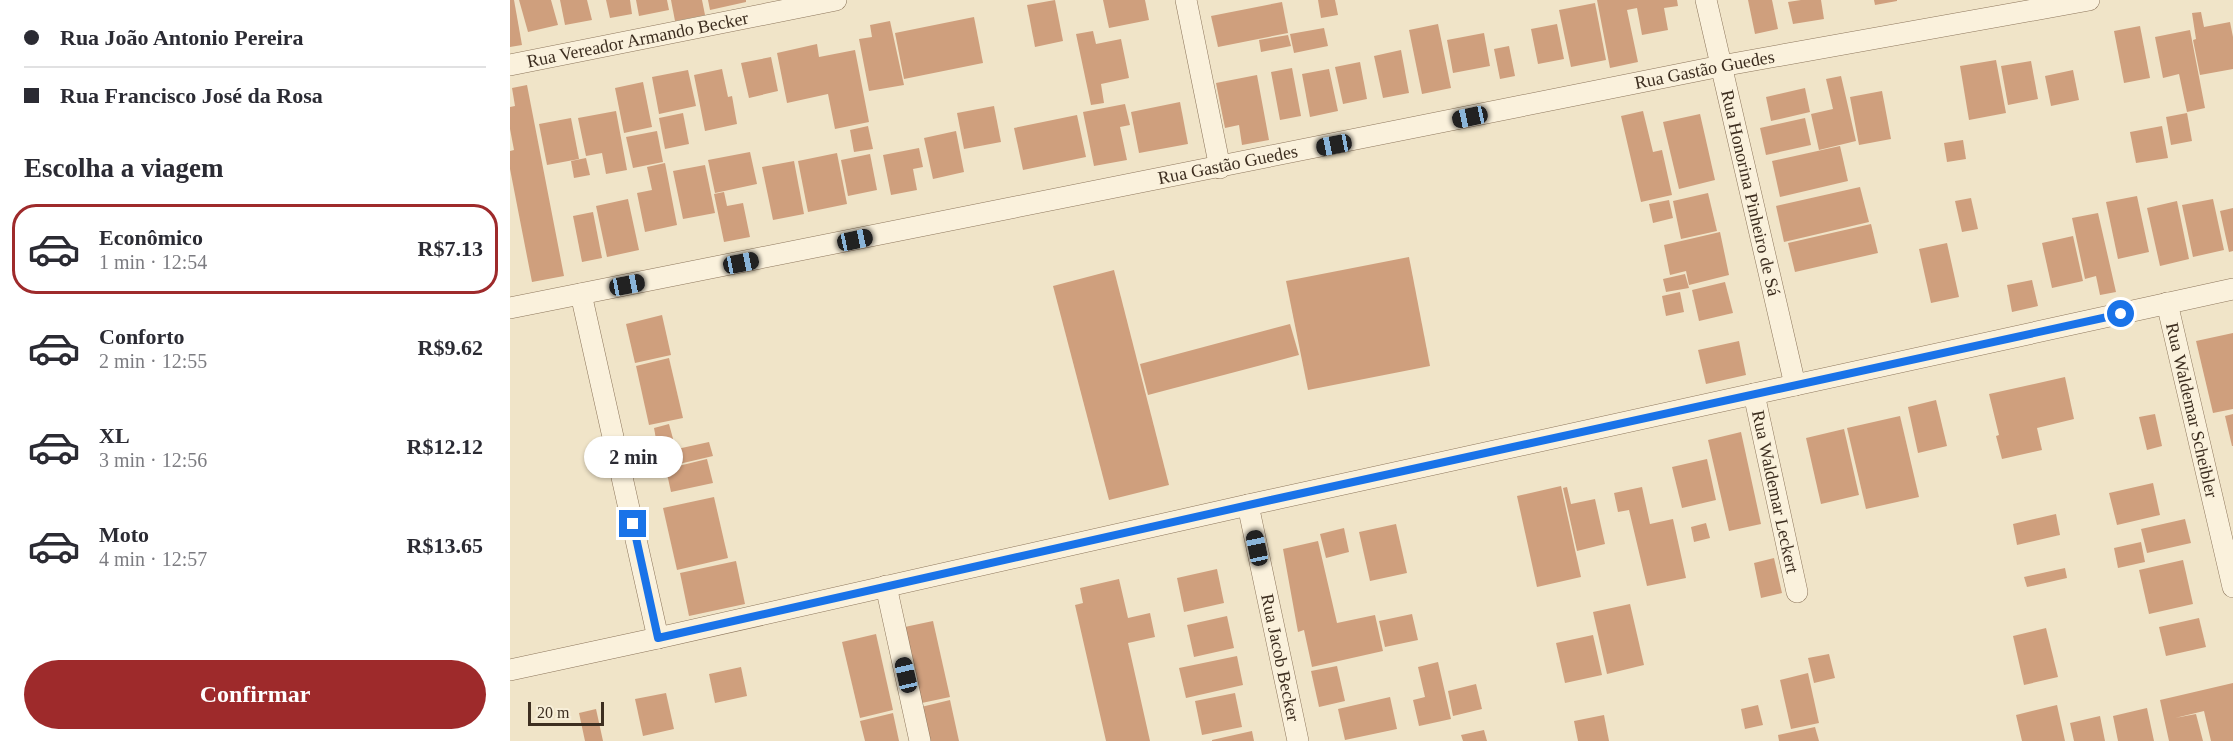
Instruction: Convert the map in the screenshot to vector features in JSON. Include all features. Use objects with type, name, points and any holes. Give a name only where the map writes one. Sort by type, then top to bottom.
[{"type":"street","name":"Rua Vereador Armando Becker","points":[[510,65],[836,0]]},
{"type":"street","points":[[1186,0],[1220,168]]},
{"type":"street","name":"Rua Honorina Pinheiro de Sá","points":[[1706,0],[1795,385]]},
{"type":"street","name":"Rua Gastão Guedes","points":[[510,308],[1220,168],[1721,66],[2089,0]]},
{"type":"street","points":[[510,670],[2233,289]]},
{"type":"street","points":[[581,294],[658,638]]},
{"type":"street","name":"Rua Waldemar Scheibler","points":[[2167,303],[2233,587]]},
{"type":"street","name":"Rua Waldemar Leckert","points":[[1754,394],[1797,592]]},
{"type":"street","name":"Rua Jacob Becker","points":[[1248,505],[1298,741]]},
{"type":"street","points":[[886,586],[920,741]]},
{"type":"building","points":[[510,0],[514,0],[522,45],[510,47]]},
{"type":"building","points":[[519,0],[551,0],[558,25],[528,32]]},
{"type":"building","points":[[560,0],[587,0],[592,20],[565,25]]},
{"type":"building","points":[[606,0],[630,0],[632,14],[610,18]]},
{"type":"building","points":[[636,0],[667,0],[669,10],[639,16]]},
{"type":"building","points":[[671,0],[702,0],[705,15],[675,21]]},
{"type":"building","points":[[708,0],[746,0],[746,2],[710,10]]},
{"type":"building","points":[[1055,0],[1063,41],[1035,47],[1027,5]]},
{"type":"building","points":[[1103,0],[1145,0],[1149,20],[1109,28]]},
{"type":"building","points":[[1318,0],[1335,0],[1338,15],[1321,18]]},
{"type":"building","points":[[1597,0],[1677,0],[1678,6],[1664,8],[1668,30],[1642,35],[1637,8],[1627,10],[1638,62],[1610,68]]},
{"type":"building","points":[[1748,0],[1772,0],[1778,29],[1755,34]]},
{"type":"building","points":[[1821,0],[1824,19],[1793,24],[1788,2]]},
{"type":"building","points":[[1874,0],[1897,0],[1897,1],[1875,5]]},
{"type":"building","points":[[1282,2],[1288,33],[1218,47],[1211,16]]},
{"type":"building","points":[[1595,3],[1606,60],[1571,67],[1559,10]]},
{"type":"building","points":[[2201,12],[2204,27],[2230,22],[2233,37],[2233,69],[2200,75],[2193,40],[2196,39],[2192,13]]},
{"type":"building","points":[[974,17],[983,63],[904,79],[895,33]]},
{"type":"building","points":[[890,21],[904,85],[869,91],[859,39],[872,37],[870,25]]},
{"type":"building","points":[[1438,24],[1451,88],[1422,94],[1409,30]]},
{"type":"building","points":[[1557,24],[1564,59],[1538,64],[1531,29]]},
{"type":"building","points":[[2140,26],[2150,78],[2124,83],[2114,31]]},
{"type":"building","points":[[1324,28],[1328,46],[1294,53],[1290,34]]},
{"type":"building","points":[[2190,30],[2205,108],[2187,112],[2179,74],[2163,78],[2155,37]]},
{"type":"building","points":[[1093,31],[1096,44],[1121,39],[1129,78],[1101,84],[1104,103],[1091,105],[1076,34]]},
{"type":"building","points":[[1484,33],[1490,66],[1453,73],[1447,40]]},
{"type":"building","points":[[1288,35],[1291,46],[1261,52],[1259,40]]},
{"type":"building","points":[[817,44],[819,57],[855,50],[869,122],[835,129],[828,94],[787,103],[777,53]]},
{"type":"building","points":[[1509,46],[1515,76],[1500,79],[1494,49]]},
{"type":"building","points":[[1401,50],[1409,93],[1383,98],[1374,56]]},
{"type":"building","points":[[771,57],[778,91],[749,98],[741,63]]},
{"type":"building","points":[[1996,60],[2006,113],[1969,120],[1960,66]]},
{"type":"building","points":[[2031,61],[2038,99],[2008,105],[2001,66]]},
{"type":"building","points":[[1360,62],[1367,99],[1343,104],[1335,67]]},
{"type":"building","points":[[1292,68],[1301,116],[1280,120],[1271,72]]},
{"type":"building","points":[[722,69],[728,97],[732,96],[737,124],[705,131],[694,75]]},
{"type":"building","points":[[1329,69],[1338,111],[1310,117],[1302,74]]},
{"type":"building","points":[[688,70],[696,106],[659,114],[652,77]]},
{"type":"building","points":[[2073,70],[2079,100],[2051,106],[2045,76]]},
{"type":"building","points":[[1257,75],[1269,140],[1242,145],[1239,125],[1225,128],[1216,83]]},
{"type":"building","points":[[1841,76],[1856,141],[1819,150],[1811,114],[1833,109],[1826,79]]},
{"type":"building","points":[[643,82],[652,127],[624,133],[615,88]]},
{"type":"building","points":[[527,85],[564,276],[532,282],[510,169],[510,151],[514,150],[510,129],[510,107],[515,106],[512,88]]},
{"type":"building","points":[[1805,88],[1810,112],[1771,121],[1766,97]]},
{"type":"building","points":[[1882,91],[1891,139],[1859,145],[1850,97]]},
{"type":"building","points":[[1180,102],[1188,144],[1139,153],[1131,112]]},
{"type":"building","points":[[1125,104],[1130,125],[1120,127],[1127,160],[1094,166],[1083,112]]},
{"type":"building","points":[[994,106],[1001,142],[964,149],[957,113]]},
{"type":"building","points":[[616,111],[627,170],[606,174],[602,153],[586,156],[578,118]]},
{"type":"building","points":[[1643,111],[1653,152],[1662,150],[1672,195],[1641,202],[1621,116]]},
{"type":"building","points":[[683,113],[689,144],[665,149],[659,118]]},
{"type":"building","points":[[2187,113],[2192,141],[2171,145],[2166,117]]},
{"type":"building","points":[[1700,114],[1715,180],[1679,189],[1663,122]]},
{"type":"building","points":[[1077,115],[1086,157],[1023,170],[1014,128]]},
{"type":"building","points":[[571,118],[579,159],[547,165],[539,124]]},
{"type":"building","points":[[1805,118],[1811,145],[1766,155],[1760,128]]},
{"type":"building","points":[[868,126],[873,149],[854,152],[850,130]]},
{"type":"building","points":[[2162,126],[2168,158],[2136,163],[2130,132]]},
{"type":"building","points":[[657,131],[663,162],[633,168],[626,137]]},
{"type":"building","points":[[956,131],[964,172],[933,179],[924,138]]},
{"type":"building","points":[[1963,140],[1966,159],[1947,162],[1944,143]]},
{"type":"building","points":[[1840,146],[1848,181],[1780,197],[1772,161]]},
{"type":"building","points":[[919,148],[923,167],[913,169],[917,190],[891,195],[883,155]]},
{"type":"building","points":[[750,152],[757,184],[715,193],[708,160]]},
{"type":"building","points":[[837,153],[847,204],[808,212],[798,161]]},
{"type":"building","points":[[870,154],[877,190],[848,196],[841,160]]},
{"type":"building","points":[[586,158],[590,175],[574,178],[571,161]]},
{"type":"building","points":[[794,161],[804,214],[773,220],[762,167]]},
{"type":"building","points":[[665,163],[677,225],[645,232],[637,193],[652,190],[647,167]]},
{"type":"building","points":[[705,165],[715,213],[683,219],[673,171]]},
{"type":"building","points":[[1860,187],[1869,222],[1784,242],[1776,206]]},
{"type":"building","points":[[724,192],[727,206],[743,203],[750,237],[724,242],[714,194]]},
{"type":"building","points":[[1708,193],[1717,231],[1681,239],[1673,201]]},
{"type":"building","points":[[2137,196],[2149,252],[2118,259],[2106,202]]},
{"type":"building","points":[[1971,198],[1978,229],[1962,232],[1955,201]]},
{"type":"building","points":[[628,199],[639,250],[607,257],[596,206]]},
{"type":"building","points":[[2213,199],[2224,250],[2193,257],[2182,205]]},
{"type":"building","points":[[1669,200],[1673,218],[1653,223],[1649,204]]},
{"type":"building","points":[[2177,201],[2189,259],[2160,266],[2147,208]]},
{"type":"building","points":[[2233,208],[2233,251],[2229,252],[2220,211]]},
{"type":"building","points":[[593,212],[602,258],[582,262],[573,216]]},
{"type":"building","points":[[2098,213],[2116,292],[2100,295],[2096,276],[2085,279],[2072,218]]},
{"type":"building","points":[[1871,224],[1878,253],[1795,272],[1788,243]]},
{"type":"building","points":[[1720,232],[1729,275],[1689,285],[1686,271],[1670,275],[1664,245]]},
{"type":"building","points":[[2073,236],[2083,281],[2052,288],[2042,243]]},
{"type":"building","points":[[1947,243],[1959,297],[1931,303],[1919,249]]},
{"type":"building","points":[[1409,257],[1430,366],[1308,390],[1286,281]]},
{"type":"building","points":[[1114,270],[1169,485],[1109,500],[1053,286]]},
{"type":"building","points":[[1685,274],[1689,288],[1666,292],[1663,279]]},
{"type":"building","points":[[2032,280],[2038,306],[2012,312],[2007,285]]},
{"type":"building","points":[[1725,282],[1733,313],[1699,321],[1692,290]]},
{"type":"building","points":[[1680,292],[1684,312],[1666,316],[1662,296]]},
{"type":"building","points":[[662,315],[671,355],[635,363],[626,324]]},
{"type":"building","points":[[1290,324],[1299,355],[1148,395],[1140,364]]},
{"type":"building","points":[[2233,333],[2233,409],[2213,413],[2196,341]]},
{"type":"building","points":[[1739,341],[1746,375],[1706,384],[1698,350]]},
{"type":"building","points":[[669,358],[683,418],[649,425],[636,366]]},
{"type":"building","points":[[2065,377],[2074,419],[2037,428],[2042,450],[2002,459],[1989,394]]},
{"type":"building","points":[[1936,400],[1947,446],[1918,453],[1908,407]]},
{"type":"building","points":[[2155,414],[2162,446],[2147,450],[2139,417]]},
{"type":"building","points":[[2233,414],[2233,446],[2232,446],[2225,416]]},
{"type":"building","points":[[1900,416],[1919,497],[1866,509],[1847,428]]},
{"type":"building","points":[[669,424],[675,446],[658,450],[654,428]]},
{"type":"building","points":[[1844,429],[1859,495],[1821,504],[1806,438]]},
{"type":"building","points":[[1741,432],[1761,524],[1729,531],[1708,440]]},
{"type":"building","points":[[709,442],[713,456],[662,468],[659,453]]},
{"type":"building","points":[[707,459],[713,483],[671,492],[666,469]]},
{"type":"building","points":[[1707,459],[1716,500],[1682,508],[1672,467]]},
{"type":"building","points":[[2153,483],[2160,515],[2117,525],[2109,493]]},
{"type":"building","points":[[1561,486],[1581,577],[1537,587],[1517,496]]},
{"type":"building","points":[[1567,487],[1571,504],[1595,499],[1605,544],[1577,551],[1563,488]]},
{"type":"building","points":[[1642,487],[1650,524],[1673,519],[1686,578],[1647,586],[1629,510],[1618,512],[1614,493]]},
{"type":"building","points":[[714,497],[728,558],[677,570],[663,508]]},
{"type":"building","points":[[2056,514],[2060,535],[2017,545],[2013,524]]},
{"type":"building","points":[[2185,519],[2191,543],[2147,553],[2141,529]]},
{"type":"building","points":[[1706,523],[1710,538],[1694,542],[1691,527]]},
{"type":"building","points":[[1396,524],[1407,573],[1370,581],[1359,532]]},
{"type":"building","points":[[1344,528],[1349,552],[1326,558],[1320,534]]},
{"type":"building","points":[[1318,541],[1337,623],[1375,615],[1383,651],[1312,667],[1304,630],[1298,632],[1283,549]]},
{"type":"building","points":[[2141,542],[2145,562],[2118,568],[2114,548]]},
{"type":"building","points":[[1774,558],[1782,593],[1761,598],[1754,563]]},
{"type":"building","points":[[2183,560],[2193,604],[2149,614],[2139,570]]},
{"type":"building","points":[[736,561],[745,604],[689,616],[680,573]]},
{"type":"building","points":[[2065,568],[2067,578],[2027,587],[2024,577]]},
{"type":"building","points":[[1217,569],[1224,603],[1184,612],[1177,578]]},
{"type":"building","points":[[1119,579],[1128,618],[1150,613],[1155,637],[1128,643],[1150,741],[1106,741],[1075,605],[1083,603],[1080,588]]},
{"type":"building","points":[[1630,604],[1644,665],[1607,674],[1593,612]]},
{"type":"building","points":[[1412,614],[1418,640],[1385,647],[1379,621]]},
{"type":"building","points":[[1227,616],[1234,648],[1194,657],[1187,625]]},
{"type":"building","points":[[2199,618],[2206,647],[2166,656],[2159,627]]},
{"type":"building","points":[[933,621],[950,697],[917,704],[900,628]]},
{"type":"building","points":[[2046,628],[2058,677],[2024,685],[2013,636]]},
{"type":"building","points":[[876,634],[893,710],[860,718],[842,642]]},
{"type":"building","points":[[1593,635],[1602,675],[1565,683],[1556,643]]},
{"type":"building","points":[[1829,654],[1835,678],[1814,683],[1808,658]]},
{"type":"building","points":[[1237,656],[1243,685],[1186,698],[1179,668]]},
{"type":"building","points":[[1438,662],[1451,719],[1419,726],[1413,700],[1425,697],[1418,667]]},
{"type":"building","points":[[1337,666],[1345,701],[1319,707],[1311,671]]},
{"type":"building","points":[[741,667],[747,696],[715,703],[709,674]]},
{"type":"building","points":[[1808,673],[1819,723],[1791,729],[1780,680]]},
{"type":"building","points":[[2233,683],[2233,741],[2211,741],[2204,711],[2175,718],[2196,714],[2203,741],[2169,741],[2160,700]]},
{"type":"building","points":[[1476,684],[1482,709],[1453,716],[1448,691]]},
{"type":"building","points":[[666,693],[674,729],[643,736],[635,699]]},
{"type":"building","points":[[1235,693],[1242,727],[1202,735],[1195,701]]},
{"type":"building","points":[[1390,697],[1397,729],[1345,740],[1338,709]]},
{"type":"building","points":[[950,700],[959,741],[925,741],[917,708]]},
{"type":"building","points":[[1758,705],[1763,725],[1745,729],[1741,709]]},
{"type":"building","points":[[2057,705],[2065,741],[2022,741],[2016,715]]},
{"type":"building","points":[[2147,708],[2154,741],[2118,741],[2113,716]]},
{"type":"building","points":[[596,709],[603,741],[585,741],[579,713]]},
{"type":"building","points":[[893,713],[899,741],[865,741],[860,721]]},
{"type":"building","points":[[1604,715],[1609,741],[1578,741],[1574,721]]},
{"type":"building","points":[[2100,716],[2105,741],[2074,741],[2070,723]]},
{"type":"building","points":[[1815,727],[1819,741],[1779,741],[1778,735]]},
{"type":"building","points":[[1484,730],[1487,741],[1463,741],[1461,735]]},
{"type":"building","points":[[1252,731],[1254,741],[1212,741],[1212,740]]},
{"type":"route","points":[[633,524],[658,638],[1271,500],[2121,314]]}]
